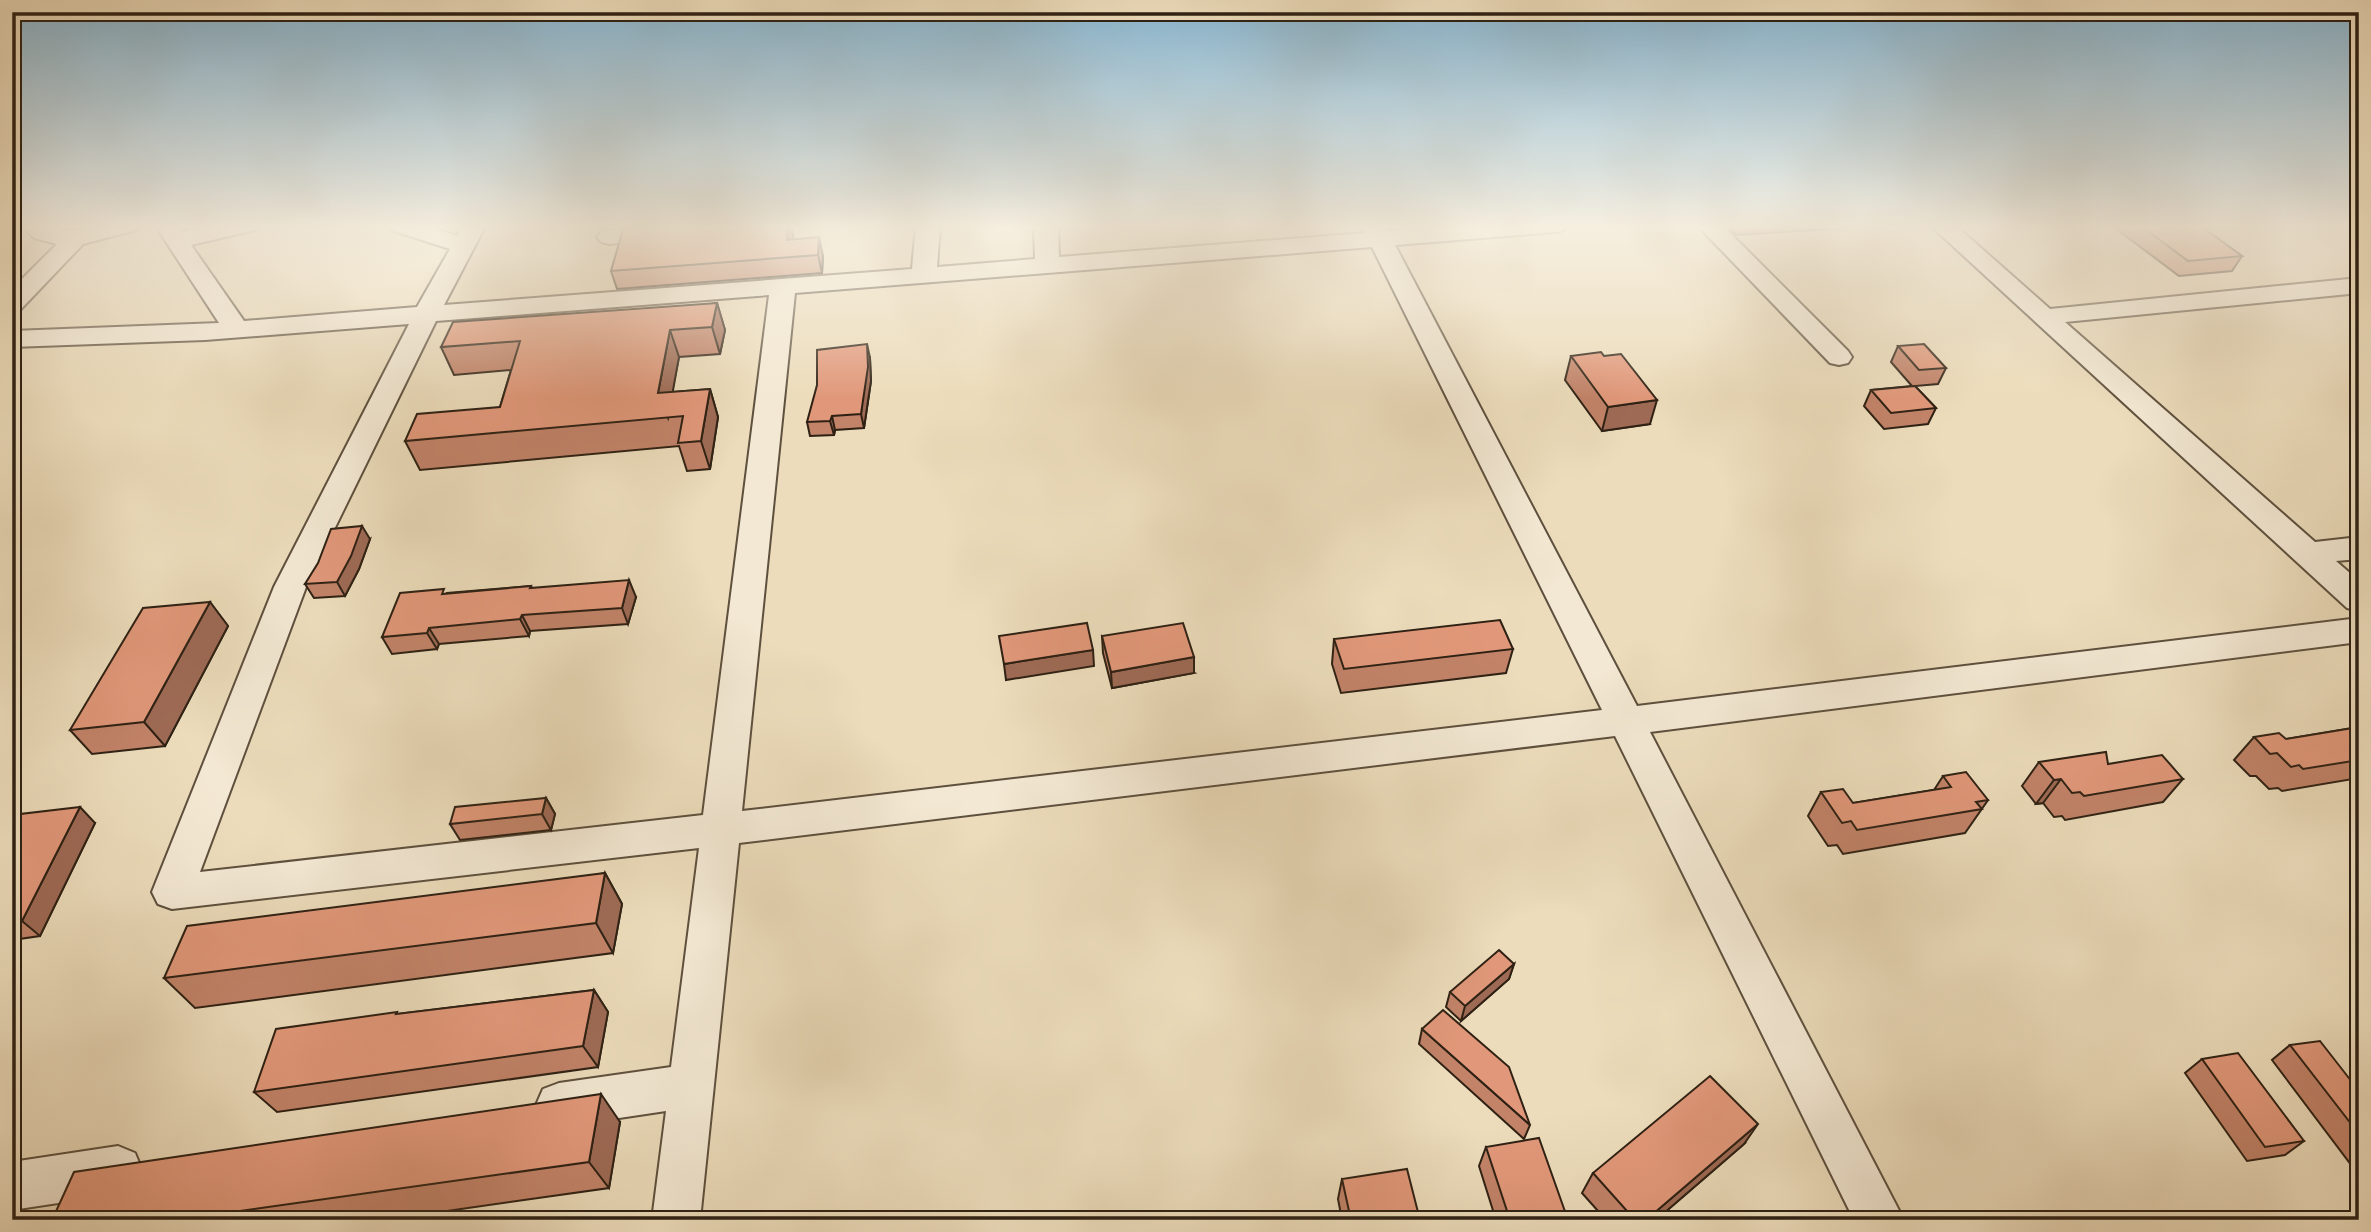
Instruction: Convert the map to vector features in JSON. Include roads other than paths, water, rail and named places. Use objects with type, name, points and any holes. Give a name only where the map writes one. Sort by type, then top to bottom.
[{"type":"street","points":[[12,304],[33,282]]},
{"type":"street","points":[[205,282],[237,330]]},
{"type":"street","points":[[444,282],[290,587],[172,892],[721,831],[2359,630]]},
{"type":"street","points":[[12,339],[237,330],[828,282]]},
{"type":"street","points":[[1402,282],[1880,1220]]},
{"type":"street","points":[[1765,282],[1839,357]]},
{"type":"street","points":[[2005,282],[2359,600]]},
{"type":"street","points":[[2043,317],[2359,285]]},
{"type":"street","points":[[676,1220],[783,286]]},
{"type":"street","points":[[2307,554],[2359,548]]},
{"type":"street","points":[[515,1112],[692,1086]]},
{"type":"street","points":[[12,1186],[162,1164]]}]
